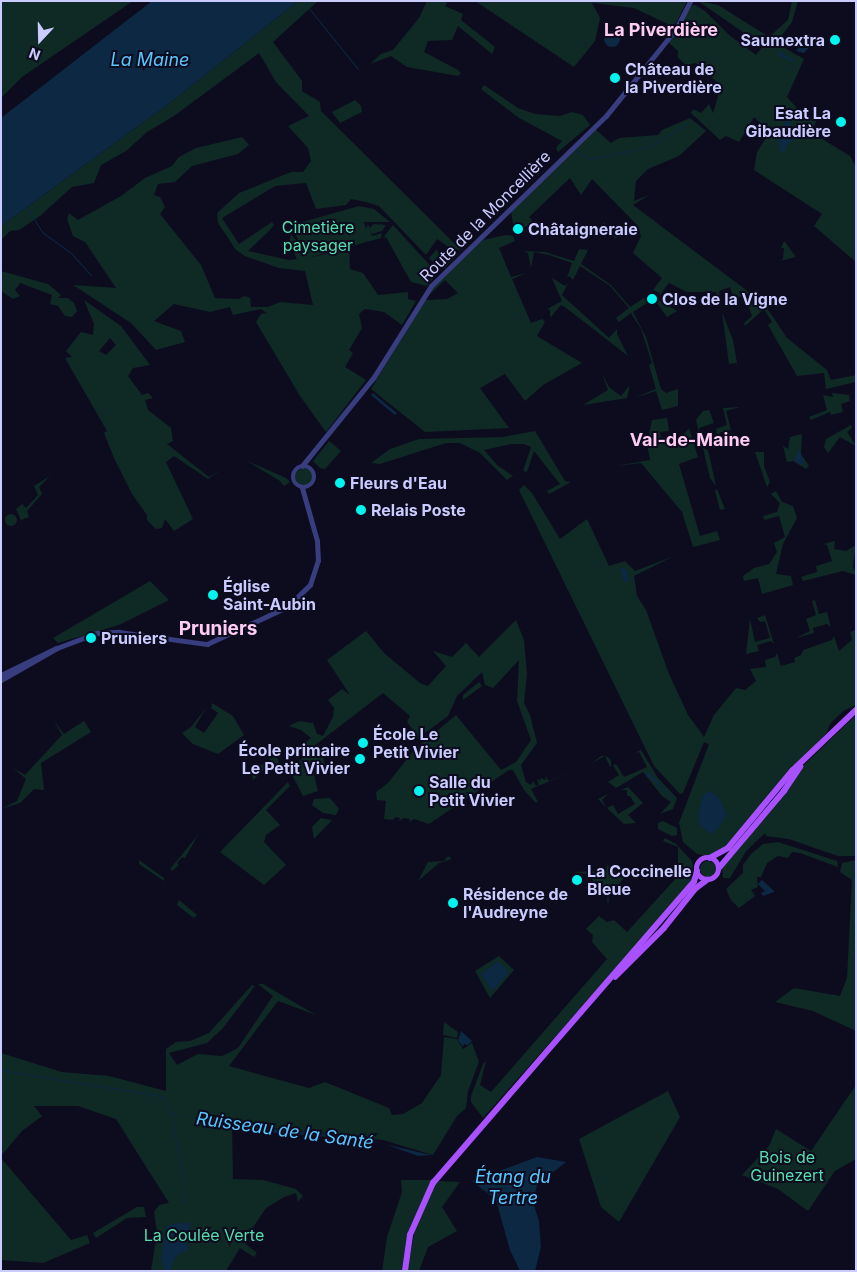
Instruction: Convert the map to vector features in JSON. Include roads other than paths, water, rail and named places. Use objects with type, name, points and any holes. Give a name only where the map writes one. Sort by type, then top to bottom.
[{"type":"main road","points":[[405,1271],[410,1235],[433,1183],[694,882],[699,862],[728,848],[802,763],[856,710]]},
{"type":"main road","points":[[603,986],[628,967],[695,889],[707,880],[716,878],[719,868],[784,791],[802,763]]},
{"type":"main road","points":[[710,858],[719,868]]},
{"type":"main road","points":[[697,871],[707,880]]},
{"type":"street","name":"Route de la Moncellière","points":[[302,466],[374,377],[431,286],[606,116],[676,29],[690,1]]},
{"type":"street","points":[[306,494],[308,487],[315,477],[310,468],[309,458]]},
{"type":"street","points":[[1,675],[50,649],[106,632],[207,644],[287,607],[310,585],[317,568],[317,541],[306,494],[295,483],[293,476],[302,466],[310,468]]},
{"type":"street","points":[[302,488],[308,487]]},
{"type":"street","points":[[1,680],[57,648]]},
{"type":"water","name":"La Maine","points":[[152,1],[298,1],[171,102],[1,226],[1,118]]},
{"type":"water","points":[[612,31],[620,39],[612,47],[604,39]]},
{"type":"water","points":[[805,39],[812,44],[804,53],[796,51]]},
{"type":"water","points":[[777,50],[795,61],[796,63],[779,56]]},
{"type":"water","points":[[787,118],[790,119],[793,140],[787,145],[784,153],[780,151],[778,138]]},
{"type":"water","points":[[373,393],[397,413],[395,415],[384,406],[371,395]]},
{"type":"water","points":[[799,448],[804,463],[803,465],[794,461]]},
{"type":"water","points":[[620,567],[627,570],[629,581],[624,583]]},
{"type":"water","points":[[647,770],[673,799],[674,801],[647,775]]},
{"type":"water","points":[[710,791],[719,798],[727,815],[718,829],[710,834],[700,825],[698,814],[703,795]]},
{"type":"water","points":[[762,880],[774,892],[763,896],[761,893],[765,891],[758,884]]},
{"type":"water","points":[[498,961],[509,973],[492,991],[481,974]]},
{"type":"water","points":[[461,1031],[472,1041],[468,1045],[464,1044],[463,1047],[458,1040]]},
{"type":"water","points":[[173,1113],[239,1128],[254,1127],[359,1138],[382,1143],[358,1139],[239,1130]]},
{"type":"water","points":[[386,1144],[431,1155],[418,1156]]},
{"type":"water","name":"Étang du Tertre","points":[[537,1157],[566,1162],[537,1185],[533,1202],[539,1221],[541,1247],[535,1271],[520,1271],[510,1250],[496,1200],[472,1181]]},
{"type":"water","points":[[191,1223],[186,1242],[189,1249],[176,1256],[169,1271],[165,1271],[161,1258],[166,1226]]},
{"type":"waterway","points":[[303,1],[358,69]]},
{"type":"waterway","points":[[576,151],[588,159],[649,147],[689,122]]},
{"type":"waterway","points":[[27,207],[42,232],[71,253],[91,275]]},
{"type":"waterway","name":"Ruisseau de la Santé","points":[[1,1070],[161,1096],[164,1098],[167,1111],[175,1114]]},
{"type":"waterway","points":[[171,1114],[184,1185],[182,1203]]},
{"type":"place","name":"Saumextra","points":[[835,40]]},
{"type":"place","name":"Château de la Piverdière","points":[[615,78]]},
{"type":"place","name":"Esat La Gibaudière","points":[[841,122]]},
{"type":"place","name":"Châtaigneraie","points":[[518,229]]},
{"type":"place","name":"Clos de la Vigne","points":[[652,299]]},
{"type":"place","name":"Fleurs d'Eau","points":[[340,483]]},
{"type":"place","name":"Relais Poste","points":[[361,510]]},
{"type":"place","name":"Église Saint-Aubin","points":[[213,595]]},
{"type":"place","name":"Pruniers","points":[[91,638]]},
{"type":"place","name":"École Le Petit Vivier","points":[[363,743]]},
{"type":"place","name":"École primaire Le Petit Vivier","points":[[360,759]]},
{"type":"place","name":"Salle du Petit Vivier","points":[[419,791]]},
{"type":"place","name":"La Coccinelle Bleue","points":[[577,880]]},
{"type":"place","name":"Résidence de l'Audreyne","points":[[453,903]]},
{"type":"district","name":"La Piverdière","points":[[661,30]]},
{"type":"district","name":"Val-de-Maine","points":[[690,440]]},
{"type":"district","name":"Pruniers","points":[[218,629]]},
{"type":"park label","name":"Cimetière paysager","points":[[318,236]]},
{"type":"park label","name":"Bois de Guinezert","points":[[787,1166]]},
{"type":"park label","name":"La Coulée Verte","points":[[204,1235]]}]
